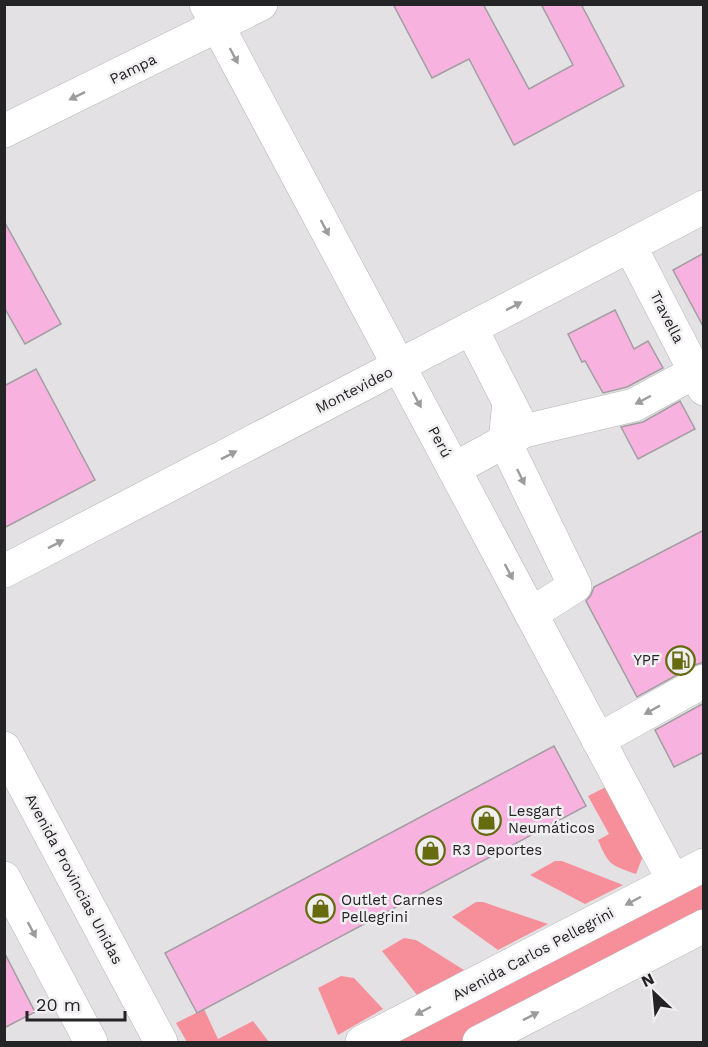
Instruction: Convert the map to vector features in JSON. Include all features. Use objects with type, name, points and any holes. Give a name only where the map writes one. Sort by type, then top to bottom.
[{"type":"street","name":"Pampa","points":[[4,131],[212,16],[261,4]]},
{"type":"street","name":"Perú","points":[[212,16],[674,880]]},
{"type":"street","name":"Montevideo","points":[[4,572],[704,207]]},
{"type":"street","name":"Travella","points":[[630,246],[699,380]]},
{"type":"street","points":[[471,328],[509,402],[514,436],[575,586],[531,614]]},
{"type":"street","points":[[454,470],[514,436],[634,405],[699,380]]},
{"type":"street","points":[[598,740],[704,681]]},
{"type":"street","name":"Avenida Provincias Unidas","points":[[4,748],[161,1042]]},
{"type":"street","name":"Avenida Carlos Pellegrini","points":[[362,1042],[704,865]]},
{"type":"street","points":[[4,878],[91,1042]]},
{"type":"street","points":[[479,1042],[703,929]]},
{"type":"shaded area","points":[[614,783],[645,851],[636,874],[621,869],[608,860],[598,840],[609,834],[588,796]]},
{"type":"shaded area","points":[[555,861],[562,861],[623,885],[585,904],[530,875]]},
{"type":"shaded area","points":[[703,865],[704,926],[479,1042],[362,1042]]},
{"type":"shaded area","points":[[476,902],[483,902],[548,924],[498,950],[452,917]]},
{"type":"shaded area","points":[[404,938],[416,940],[464,970],[417,995],[382,951]]},
{"type":"shaded area","points":[[341,976],[354,978],[383,1009],[338,1035],[318,988]]},
{"type":"shaded area","points":[[204,1009],[218,1039],[253,1021],[269,1042],[187,1042],[176,1023]]},
{"type":"building","points":[[393,4],[483,4],[529,89],[573,65],[541,4],[581,4],[624,86],[514,145],[469,59],[432,78]]},
{"type":"building","points":[[4,221],[61,324],[25,344],[4,307]]},
{"type":"building","points":[[704,253],[704,328],[673,270]]},
{"type":"building","points":[[615,310],[634,349],[648,341],[663,368],[627,387],[603,393],[585,361],[582,362],[568,334]]},
{"type":"building","points":[[36,369],[95,480],[4,528],[4,386]]},
{"type":"building","points":[[680,401],[695,429],[638,459],[621,427],[643,422]]},
{"type":"building","points":[[704,530],[704,662],[637,697],[586,601],[594,587]]},
{"type":"building","points":[[704,703],[704,752],[674,767],[655,730]]},
{"type":"building","points":[[554,746],[586,806],[197,1013],[165,953]]},
{"type":"building","points":[[4,952],[35,1012],[4,1028]]},
{"type":"place","name":"YPF","points":[[681,660]]},
{"type":"place","name":"Lesgart Neumáticos","points":[[487,820]]},
{"type":"place","name":"R3 Deportes","points":[[431,850]]},
{"type":"place","name":"Outlet Carnes Pellegrini","points":[[320,909]]}]
